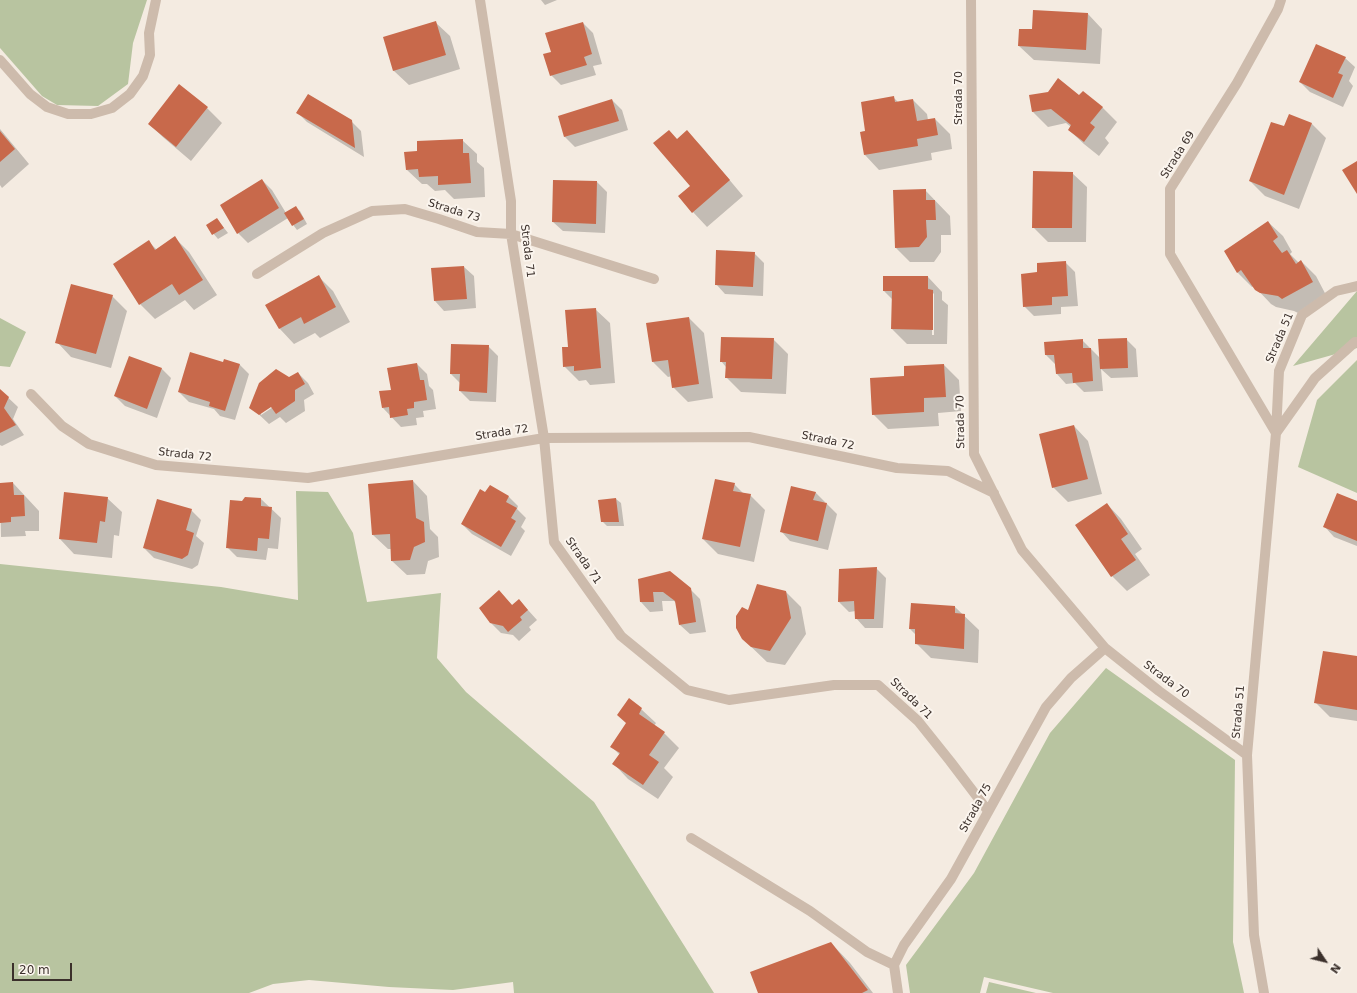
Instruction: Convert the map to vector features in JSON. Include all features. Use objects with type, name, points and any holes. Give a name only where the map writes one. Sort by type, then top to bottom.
[{"type":"street","points":[[0,60],[30,94],[47,107],[68,114],[91,114],[112,108],[130,94],[143,76],[150,55],[150,33],[156,0]]},
{"type":"street","name":"Strada 71","points":[[480,0],[511,201],[511,234],[544,438],[554,542],[621,636],[687,690],[729,700],[834,685],[878,685],[918,721],[988,811]]},
{"type":"street","name":"Strada 70","points":[[971,0],[974,454],[1022,550],[1105,648],[1158,691],[1247,755]]},
{"type":"street","name":"Strada 69","points":[[1276,433],[1170,254],[1170,189],[1237,83],[1278,9],[1281,0]]},
{"type":"street","name":"Strada 73","points":[[256,274],[323,233],[372,211],[405,210],[439,218],[476,232],[511,234],[654,279]]},
{"type":"street","name":"Strada 51","points":[[1264,993],[1254,935],[1247,755],[1276,433],[1279,371],[1302,315],[1336,291],[1357,286]]},
{"type":"street","points":[[1276,433],[1315,378],[1355,342],[1357,342]]},
{"type":"street","name":"Strada 72","points":[[31,394],[62,426],[89,444],[156,465],[308,478],[544,438],[749,436],[897,468],[948,471],[994,493]]},
{"type":"street","name":"Strada 75","points":[[894,965],[904,945],[950,879],[1046,707],[1071,678],[1105,648]]},
{"type":"street","points":[[691,838],[810,911],[867,952],[894,965],[898,993]]},
{"type":"green space","points":[[0,0],[147,0],[133,43],[128,84],[98,106],[57,105],[42,96],[0,48]]},
{"type":"green space","points":[[1357,291],[1357,348],[1293,366]]},
{"type":"green space","points":[[0,318],[26,332],[10,367],[0,366]]},
{"type":"green space","points":[[1357,360],[1357,493],[1298,467],[1317,400]]},
{"type":"green space","points":[[296,491],[328,492],[353,533],[367,602],[441,593],[437,658],[466,692],[594,802],[714,993],[514,993],[513,982],[453,990],[389,987],[309,980],[273,984],[249,993],[0,993],[0,564],[221,587],[298,600]]},
{"type":"green space","points":[[1106,668],[1235,760],[1233,942],[1244,993],[1053,993],[984,977],[980,993],[910,993],[906,965],[974,873],[1050,733]]},
{"type":"green space","points":[[989,982],[1036,993],[986,993]]},
{"type":"building","points":[[1033,10],[1088,13],[1086,50],[1018,46],[1019,29],[1032,29]]},
{"type":"building","points":[[436,21],[446,55],[393,71],[383,37]]},
{"type":"building","points":[[583,22],[592,54],[584,57],[587,65],[550,76],[543,54],[551,52],[545,33]]},
{"type":"building","points":[[1316,44],[1346,57],[1338,73],[1343,75],[1333,98],[1299,82]]},
{"type":"building","points":[[1058,78],[1079,95],[1083,91],[1103,107],[1090,123],[1095,127],[1084,142],[1068,130],[1071,125],[1051,109],[1032,112],[1029,95],[1048,92]]},
{"type":"building","points":[[179,84],[208,107],[176,147],[148,124]]},
{"type":"building","points":[[308,94],[352,120],[355,148],[296,113]]},
{"type":"building","points":[[894,96],[895,102],[913,99],[917,121],[935,118],[938,135],[917,139],[918,146],[864,155],[860,132],[865,131],[861,102]]},
{"type":"building","points":[[612,99],[619,121],[564,137],[558,116]]},
{"type":"building","points":[[1289,114],[1312,123],[1284,195],[1249,181],[1271,122],[1284,126]]},
{"type":"building","points":[[669,130],[677,139],[687,130],[730,180],[692,213],[678,196],[690,186],[653,143]]},
{"type":"building","points":[[0,131],[15,149],[0,162]]},
{"type":"building","points":[[463,139],[463,153],[469,153],[471,183],[438,185],[438,176],[419,177],[418,169],[406,170],[404,152],[417,151],[417,141]]},
{"type":"building","points":[[1357,161],[1357,194],[1342,170]]},
{"type":"building","points":[[1033,171],[1073,172],[1072,228],[1032,228]]},
{"type":"building","points":[[262,179],[279,208],[237,234],[220,205]]},
{"type":"building","points":[[553,180],[597,181],[596,224],[552,222]]},
{"type":"building","points":[[926,189],[926,200],[935,200],[936,220],[926,220],[927,237],[919,247],[895,248],[893,190]]},
{"type":"building","points":[[296,206],[304,219],[292,226],[284,213]]},
{"type":"building","points":[[217,218],[224,228],[212,235],[206,225]]},
{"type":"building","points":[[1268,221],[1278,237],[1273,241],[1282,253],[1287,250],[1296,264],[1301,260],[1313,282],[1282,299],[1278,296],[1260,293],[1255,290],[1241,270],[1237,273],[1224,251]]},
{"type":"building","points":[[175,236],[203,280],[179,295],[172,284],[139,305],[113,264],[149,240],[155,250]]},
{"type":"building","points":[[716,250],[755,252],[753,287],[715,285]]},
{"type":"building","points":[[1066,261],[1068,296],[1052,297],[1052,305],[1023,307],[1021,274],[1037,272],[1037,263]]},
{"type":"building","points":[[464,266],[467,299],[434,301],[431,268]]},
{"type":"building","points":[[319,275],[336,307],[304,324],[301,317],[279,329],[265,305]]},
{"type":"building","points":[[883,276],[928,276],[928,289],[933,290],[933,330],[891,329],[892,291],[883,291]]},
{"type":"building","points":[[71,284],[113,295],[96,354],[55,343]]},
{"type":"building","points":[[596,308],[601,368],[574,371],[574,366],[563,367],[562,347],[568,347],[565,310]]},
{"type":"building","points":[[689,317],[699,384],[672,388],[668,360],[652,362],[646,323]]},
{"type":"building","points":[[721,337],[774,338],[772,379],[725,378],[726,362],[720,362]]},
{"type":"building","points":[[1127,338],[1128,368],[1100,369],[1098,339]]},
{"type":"building","points":[[1083,339],[1083,348],[1091,348],[1093,381],[1073,383],[1072,373],[1056,374],[1054,355],[1045,355],[1044,342]]},
{"type":"building","points":[[451,344],[489,345],[487,393],[459,391],[460,374],[450,374]]},
{"type":"building","points":[[190,352],[223,362],[224,359],[240,364],[225,411],[209,406],[210,402],[178,392]]},
{"type":"building","points":[[129,356],[162,368],[147,409],[114,396]]},
{"type":"building","points":[[417,363],[420,380],[424,380],[427,400],[414,402],[414,408],[407,409],[408,415],[390,418],[389,407],[382,408],[379,391],[391,390],[387,368]]},
{"type":"building","points":[[944,364],[946,397],[924,398],[924,412],[872,415],[870,378],[904,376],[904,366]]},
{"type":"building","points":[[276,369],[289,377],[298,372],[305,384],[295,390],[295,401],[276,414],[271,407],[259,415],[249,408],[259,383]]},
{"type":"building","points":[[0,389],[9,397],[4,408],[16,425],[0,433]]},
{"type":"building","points":[[1074,425],[1088,479],[1052,488],[1039,434]]},
{"type":"building","points":[[715,479],[735,483],[733,491],[751,494],[740,547],[702,539]]},
{"type":"building","points":[[413,480],[416,518],[424,522],[425,542],[414,547],[410,560],[391,561],[390,534],[372,535],[368,484]]},
{"type":"building","points":[[13,482],[14,495],[24,495],[25,516],[11,517],[11,522],[0,523],[0,483]]},
{"type":"building","points":[[490,485],[509,496],[506,502],[517,508],[511,518],[516,521],[501,547],[461,524],[480,489],[485,492]]},
{"type":"building","points":[[791,486],[816,492],[813,500],[827,503],[818,541],[780,532]]},
{"type":"building","points":[[64,492],[108,497],[105,522],[100,521],[97,543],[59,539]]},
{"type":"building","points":[[1337,493],[1357,501],[1357,541],[1323,527]]},
{"type":"building","points":[[245,497],[261,498],[261,506],[272,507],[269,539],[258,538],[257,551],[226,548],[230,500],[242,501]]},
{"type":"building","points":[[616,498],[619,522],[601,522],[598,500]]},
{"type":"building","points":[[157,499],[192,509],[186,530],[194,533],[188,555],[182,559],[143,548]]},
{"type":"building","points":[[1107,503],[1128,534],[1121,539],[1136,560],[1111,577],[1075,525]]},
{"type":"building","points":[[877,567],[874,619],[855,619],[854,601],[838,602],[839,569]]},
{"type":"building","points":[[670,571],[691,588],[696,622],[679,625],[675,601],[663,592],[653,592],[654,602],[640,602],[638,579]]},
{"type":"building","points":[[757,584],[786,591],[791,618],[770,651],[751,647],[742,639],[736,628],[736,616],[742,607],[748,610]]},
{"type":"building","points":[[499,590],[512,605],[519,599],[528,610],[520,617],[522,620],[508,632],[503,626],[490,623],[479,608]]},
{"type":"building","points":[[911,603],[955,606],[955,613],[965,614],[964,649],[915,644],[915,629],[909,629]]},
{"type":"building","points":[[1323,651],[1357,656],[1357,710],[1314,703]]},
{"type":"building","points":[[629,698],[642,708],[639,714],[665,732],[649,755],[659,762],[643,785],[612,764],[620,753],[610,747],[626,723],[617,715]]},
{"type":"building","points":[[831,942],[868,990],[862,993],[758,993],[750,972]]}]
